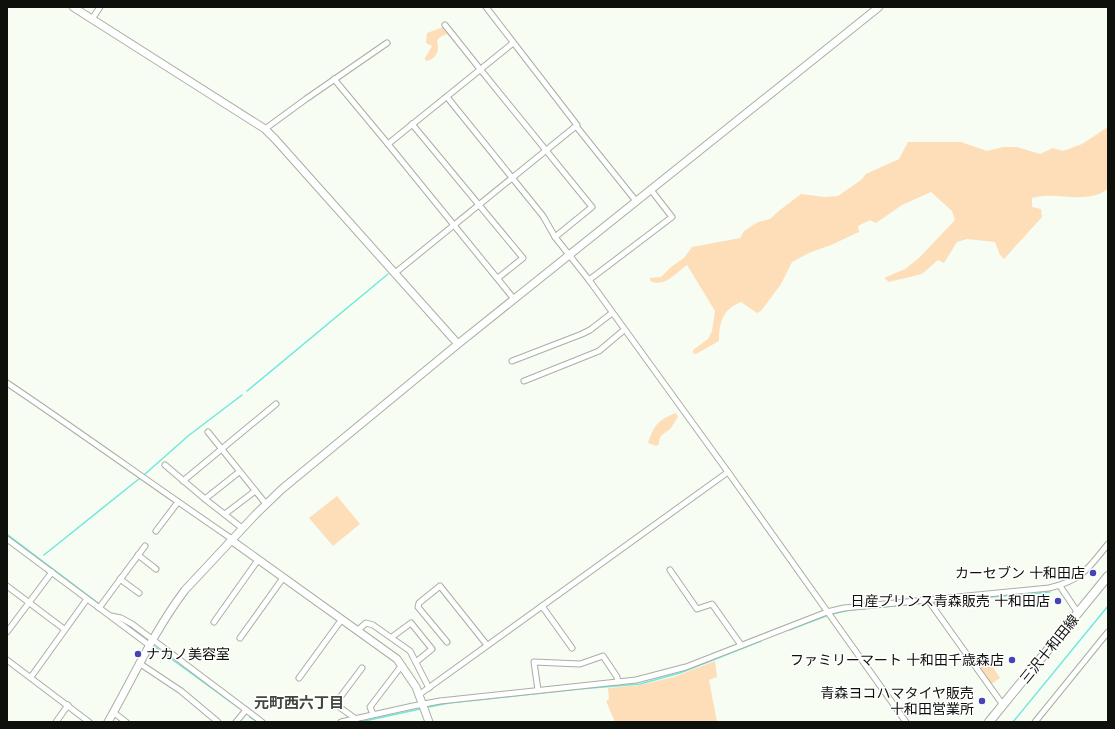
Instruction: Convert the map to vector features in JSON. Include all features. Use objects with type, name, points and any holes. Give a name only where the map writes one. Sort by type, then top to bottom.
[{"type":"main road","name":"三沢十和田線","points":[[989,722],[1108,576]]},
{"type":"street","points":[[73,7],[265,129],[458,344]]},
{"type":"street","points":[[92,19],[100,7]]},
{"type":"street","points":[[486,7],[577,125],[576,126],[636,201]]},
{"type":"street","points":[[108,722],[139,663],[168,614],[185,590],[266,504],[458,344],[879,7]]},
{"type":"street","points":[[445,25],[592,206],[555,237]]},
{"type":"street","points":[[265,129],[387,43]]},
{"type":"street","points":[[388,144],[513,43]]},
{"type":"street","points":[[334,79],[514,299]]},
{"type":"street","points":[[447,97],[543,216],[555,237],[589,280],[728,472],[906,722]]},
{"type":"street","points":[[412,124],[523,258],[498,278]]},
{"type":"street","points":[[395,273],[576,126]]},
{"type":"street","points":[[589,280],[672,217],[651,190]]},
{"type":"street","points":[[512,361],[582,334],[590,330],[612,313]]},
{"type":"street","points":[[524,381],[599,351],[624,330]]},
{"type":"street","points":[[7,383],[73,427],[390,653],[402,665],[420,694],[429,722]]},
{"type":"street","points":[[183,481],[276,404]]},
{"type":"street","points":[[208,432],[266,504]]},
{"type":"street","points":[[165,465],[242,528]]},
{"type":"street","points":[[205,499],[239,472]]},
{"type":"street","points":[[420,694],[728,472]]},
{"type":"street","points":[[225,514],[255,491]]},
{"type":"street","points":[[156,531],[178,502]]},
{"type":"street","points":[[7,539],[99,608],[262,722]]},
{"type":"street","points":[[342,722],[423,704],[636,680],[672,672],[827,612],[844,608],[1060,586],[1074,580],[1085,572],[1108,544]]},
{"type":"street","points":[[99,608],[145,546]]},
{"type":"street","points":[[138,555],[156,569]]},
{"type":"street","points":[[214,622],[258,560]]},
{"type":"street","points":[[670,570],[697,609],[712,604],[741,645]]},
{"type":"street","points":[[7,632],[52,572]]},
{"type":"street","points":[[240,638],[283,578]]},
{"type":"street","points":[[120,579],[139,594]]},
{"type":"street","points":[[7,586],[64,629]]},
{"type":"street","points":[[447,642],[418,607],[419,603],[440,586],[487,645]]},
{"type":"street","points":[[1060,586],[1078,613]]},
{"type":"street","points":[[31,677],[87,599]]},
{"type":"street","points":[[928,600],[1003,705]]},
{"type":"street","points":[[542,606],[572,648]]},
{"type":"street","points":[[299,678],[342,619]]},
{"type":"street","points":[[358,630],[366,623],[373,625],[410,651],[429,688]]},
{"type":"street","points":[[392,637],[411,623],[432,649],[416,662]]},
{"type":"street","points":[[1034,722],[1108,632]]},
{"type":"street","points":[[538,690],[534,662],[580,664],[603,656],[617,677],[618,682]]},
{"type":"street","points":[[7,660],[89,722]]},
{"type":"street","points":[[139,663],[181,691],[218,722]]},
{"type":"street","points":[[373,714],[370,707],[402,665]]},
{"type":"street","points":[[356,719],[335,704],[362,668]]},
{"type":"street","points":[[56,722],[68,705]]},
{"type":"street","points":[[236,722],[246,710]]},
{"type":"street","points":[[113,712],[126,722]]},
{"type":"shaded area","points":[[445,27],[463,49],[461,50],[447,34],[437,40],[437,54],[430,60],[426,61],[425,58],[432,46],[426,43],[427,33]]},
{"type":"shaded area","points":[[1108,127],[1108,189],[1098,195],[1088,197],[1040,196],[1032,198],[1032,207],[1041,209],[1042,217],[1004,259],[1000,255],[995,242],[967,239],[957,242],[944,263],[938,260],[922,274],[889,282],[884,278],[905,269],[919,258],[955,220],[952,211],[931,192],[902,205],[876,223],[870,220],[858,226],[859,232],[831,245],[811,252],[792,262],[781,284],[761,311],[757,313],[741,302],[730,308],[726,312],[721,322],[719,341],[696,354],[693,353],[693,350],[708,339],[712,331],[715,311],[687,265],[670,279],[660,283],[650,281],[650,278],[661,277],[671,267],[684,258],[692,247],[740,238],[744,231],[758,222],[770,219],[801,194],[825,197],[838,196],[861,180],[866,174],[899,159],[908,142],[961,142],[987,151],[1003,147],[1017,147],[1040,154],[1053,148],[1063,151],[1082,144]]},
{"type":"shaded area","points":[[676,413],[678,417],[670,429],[661,437],[659,444],[656,446],[648,443],[655,427],[665,418]]},
{"type":"shaded area","points":[[337,496],[360,524],[333,546],[309,518]]},
{"type":"shaded area","points":[[987,658],[1000,678],[990,685],[978,666]]},
{"type":"shaded area","points":[[715,661],[717,677],[709,680],[717,722],[615,722],[606,701],[609,699],[608,688],[640,685],[674,677]]},
{"type":"waterway","points":[[247,391],[388,274]]},
{"type":"waterway","points":[[144,475],[188,436],[242,395]]},
{"type":"waterway","points":[[44,555],[140,478]]},
{"type":"waterway","points":[[8,535],[98,603]]},
{"type":"waterway","points":[[933,602],[1050,592]]},
{"type":"waterway","points":[[832,614],[850,610],[926,603]]},
{"type":"waterway","points":[[1013,722],[1108,606]]},
{"type":"waterway","points":[[789,630],[826,616]]},
{"type":"waterway","points":[[132,628],[144,637]]},
{"type":"waterway","points":[[429,707],[449,703],[640,684],[680,673],[761,641]]},
{"type":"waterway","points":[[155,647],[239,708]]},
{"type":"waterway","points":[[360,722],[420,709]]},
{"type":"waterway","points":[[250,717],[258,722]]},
{"type":"place","name":"カーセブン 十和田店","points":[[1093,573]]},
{"type":"place","name":"日産プリンス青森販売 十和田店","points":[[1058,601]]},
{"type":"place","name":"ナカノ美容室","points":[[138,654]]},
{"type":"place","name":"ファミリーマート 十和田千歳森店","points":[[1012,660]]},
{"type":"place","name":"青森ヨコハマタイヤ販売 十和田営業所","points":[[982,701]]},
{"type":"district","name":"元町西六丁目","points":[[299,703]]}]
